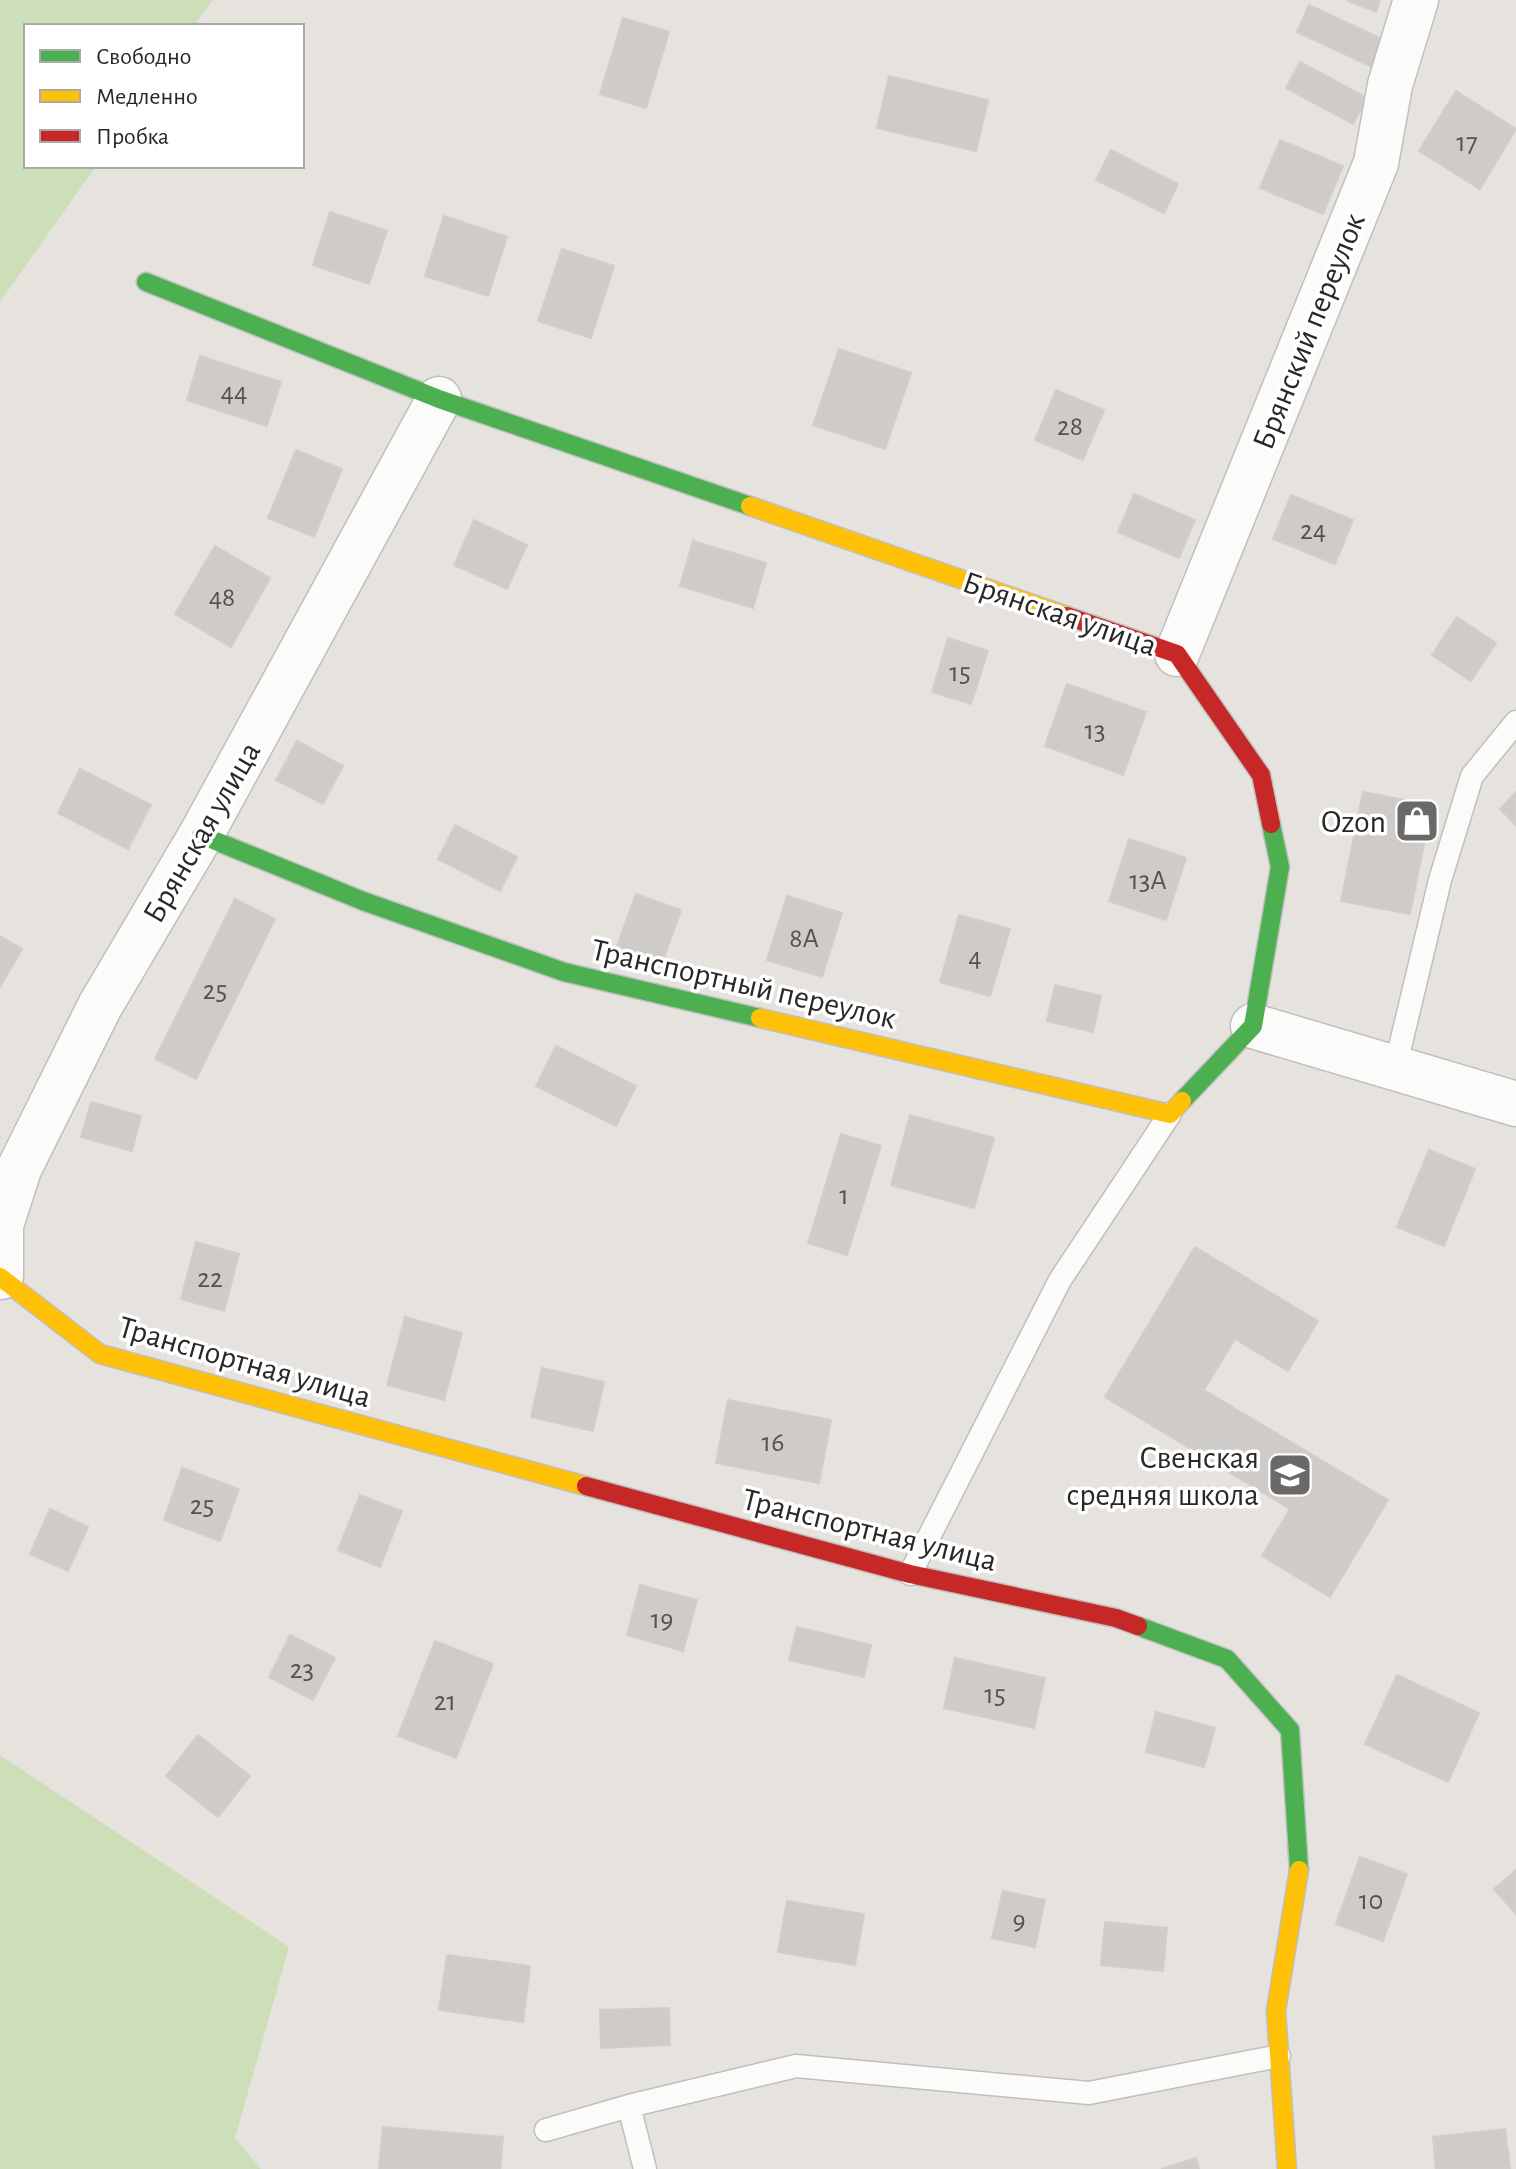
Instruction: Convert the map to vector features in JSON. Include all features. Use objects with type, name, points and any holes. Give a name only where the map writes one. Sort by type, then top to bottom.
[{"type":"street","name":"Брянский переулок","points":[[1177,654],[1376,163],[1390,85],[1416,0]]},
{"type":"street","name":"Брянская улица","points":[[146,282],[439,399],[1177,654],[1261,775],[1280,867],[1253,1026]]},
{"type":"street","name":"Брянская улица","points":[[0,1277],[1,1225],[19,1169],[100,1006],[201,835],[439,399]]},
{"type":"street","name":"Транспортный переулок","points":[[201,835],[363,901],[564,972],[1170,1114]]},
{"type":"street","points":[[1170,1114],[1253,1026],[1516,1104]]},
{"type":"street","name":"Транспортная улица","points":[[0,1277],[100,1354],[910,1574],[1116,1618],[1227,1659],[1290,1730],[1299,1871],[1276,2011],[1287,2169]]},
{"type":"lane","points":[[1395,1068],[1440,880],[1472,776],[1516,722]]},
{"type":"lane","points":[[910,1574],[1060,1280],[1170,1114]]},
{"type":"lane","points":[[546,2130],[629,2106],[796,2066],[1089,2093],[1279,2056]]},
{"type":"lane","points":[[629,2106],[645,2169]]},
{"type":"green space","points":[[0,0],[213,0],[195,24],[24,24],[24,168],[95,168],[0,302]]},
{"type":"green space","points":[[0,1755],[289,1947],[235,2138],[261,2169],[0,2169]]},
{"type":"building","points":[[1346,0],[1380,0],[1376,12]]},
{"type":"building","points":[[1309,5],[1384,40],[1372,67],[1297,32]]},
{"type":"building","points":[[623,18],[669,32],[646,108],[600,94]]},
{"type":"building","points":[[1300,62],[1367,98],[1353,124],[1286,88]]},
{"type":"building","points":[[889,76],[988,100],[976,151],[877,128]]},
{"type":"building","points":[[1456,91],[1516,129],[1480,189],[1419,151]]},
{"type":"building","points":[[1280,140],[1343,166],[1323,214],[1260,188]]},
{"type":"building","points":[[1111,150],[1178,184],[1164,213],[1096,180]]},
{"type":"building","points":[[330,212],[387,231],[369,284],[313,265]]},
{"type":"building","points":[[444,216],[507,237],[488,296],[425,276]]},
{"type":"building","points":[[562,249],[614,266],[591,338],[538,321]]},
{"type":"building","points":[[839,349],[911,373],[885,449],[813,425]]},
{"type":"building","points":[[200,356],[281,382],[267,426],[187,400]]},
{"type":"building","points":[[1056,390],[1104,410],[1083,460],[1035,440]]},
{"type":"building","points":[[296,450],[342,469],[314,537],[268,518]]},
{"type":"building","points":[[1134,494],[1195,520],[1179,558],[1118,532]]},
{"type":"building","points":[[1291,495],[1353,520],[1335,564],[1273,539]]},
{"type":"building","points":[[474,520],[527,545],[507,589],[454,565]]},
{"type":"building","points":[[693,541],[766,563],[753,608],[680,586]]},
{"type":"building","points":[[215,546],[270,578],[231,647],[175,614]]},
{"type":"building","points":[[1457,617],[1496,643],[1471,681],[1432,655]]},
{"type":"building","points":[[948,638],[988,651],[971,704],[932,692]]},
{"type":"building","points":[[1067,684],[1146,712],[1123,775],[1045,746]]},
{"type":"building","points":[[297,741],[343,766],[323,804],[276,780]]},
{"type":"building","points":[[80,769],[151,805],[128,849],[58,813]]},
{"type":"building","points":[[1363,792],[1432,805],[1410,914],[1341,901]]},
{"type":"building","points":[[1516,792],[1516,825],[1500,809]]},
{"type":"building","points":[[455,825],[517,857],[500,891],[438,859]]},
{"type":"building","points":[[1129,839],[1186,858],[1166,920],[1109,901]]},
{"type":"building","points":[[636,894],[681,910],[662,963],[617,946]]},
{"type":"building","points":[[787,896],[842,913],[822,977],[767,960]]},
{"type":"building","points":[[235,899],[275,919],[196,1079],[155,1059]]},
{"type":"building","points":[[959,915],[1010,929],[990,996],[940,982]]},
{"type":"building","points":[[0,936],[22,949],[0,987]]},
{"type":"building","points":[[1055,985],[1101,996],[1093,1032],[1047,1021]]},
{"type":"building","points":[[556,1046],[636,1086],[616,1126],[536,1086]]},
{"type":"building","points":[[91,1102],[141,1116],[132,1151],[81,1137]]},
{"type":"building","points":[[910,1115],[994,1138],[974,1208],[891,1185]]},
{"type":"building","points":[[841,1134],[881,1146],[847,1255],[808,1243]]},
{"type":"building","points":[[1429,1150],[1475,1169],[1444,1246],[1397,1227]]},
{"type":"building","points":[[196,1242],[239,1254],[224,1311],[181,1299]]},
{"type":"building","points":[[1195,1247],[1318,1321],[1288,1371],[1235,1339],[1204,1390],[1388,1500],[1330,1597],[1262,1556],[1290,1509],[1105,1397]]},
{"type":"building","points":[[405,1317],[462,1333],[444,1400],[387,1385]]},
{"type":"building","points":[[542,1368],[604,1382],[593,1431],[531,1417]]},
{"type":"building","points":[[728,1400],[831,1420],[819,1483],[716,1463]]},
{"type":"building","points":[[182,1468],[239,1489],[220,1541],[164,1520]]},
{"type":"building","points":[[360,1495],[402,1511],[380,1567],[338,1550]]},
{"type":"building","points":[[50,1509],[88,1527],[68,1571],[30,1554]]},
{"type":"building","points":[[640,1585],[697,1600],[683,1651],[627,1635]]},
{"type":"building","points":[[797,1627],[871,1645],[864,1677],[789,1660]]},
{"type":"building","points":[[290,1635],[335,1658],[313,1700],[269,1677]]},
{"type":"building","points":[[435,1641],[493,1664],[456,1758],[398,1736]]},
{"type":"building","points":[[955,1658],[1045,1678],[1034,1728],[944,1708]]},
{"type":"building","points":[[1397,1675],[1479,1713],[1448,1782],[1365,1744]]},
{"type":"building","points":[[1156,1712],[1215,1728],[1204,1767],[1146,1752]]},
{"type":"building","points":[[198,1735],[250,1776],[218,1817],[166,1776]]},
{"type":"building","points":[[1360,1857],[1407,1874],[1383,1941],[1336,1924]]},
{"type":"building","points":[[1516,1870],[1516,1914],[1494,1889]]},
{"type":"building","points":[[1003,1891],[1045,1900],[1035,1947],[992,1938]]},
{"type":"building","points":[[787,1901],[864,1914],[855,1965],[778,1952]]},
{"type":"building","points":[[1105,1922],[1167,1928],[1163,1971],[1101,1965]]},
{"type":"building","points":[[447,1955],[530,1966],[523,2022],[439,2010]]},
{"type":"building","points":[[669,2008],[670,2045],[601,2048],[600,2010]]},
{"type":"building","points":[[383,2127],[503,2137],[500,2169],[379,2169]]},
{"type":"building","points":[[1505,2129],[1510,2169],[1436,2169],[1433,2137]]},
{"type":"building","points":[[1196,2158],[1199,2169],[1161,2169]]},
{"type":"traffic: fast","points":[[146,282],[439,399],[750,506]]},
{"type":"traffic: fast","points":[[1182,1101],[1253,1026],[1280,867],[1271,824]]},
{"type":"traffic: fast","points":[[201,835],[363,901],[564,972],[760,1018]]},
{"type":"traffic: fast","points":[[1138,1626],[1227,1659],[1290,1730],[1299,1870]]},
{"type":"traffic: slow","points":[[750,506],[1067,616]]},
{"type":"traffic: slow","points":[[760,1018],[1170,1114],[1182,1101]]},
{"type":"traffic: slow","points":[[0,1277],[100,1354],[586,1486]]},
{"type":"traffic: slow","points":[[1287,2169],[1276,2011],[1299,1870]]},
{"type":"traffic: jam","points":[[1067,616],[1177,654],[1261,775],[1271,824]]},
{"type":"traffic: jam","points":[[586,1486],[910,1574],[1116,1618],[1138,1626]]},
{"type":"place","name":"Ozon","points":[[1417,821]]},
{"type":"place","name":"Свенская средняя школа","points":[[1290,1475]]}]
